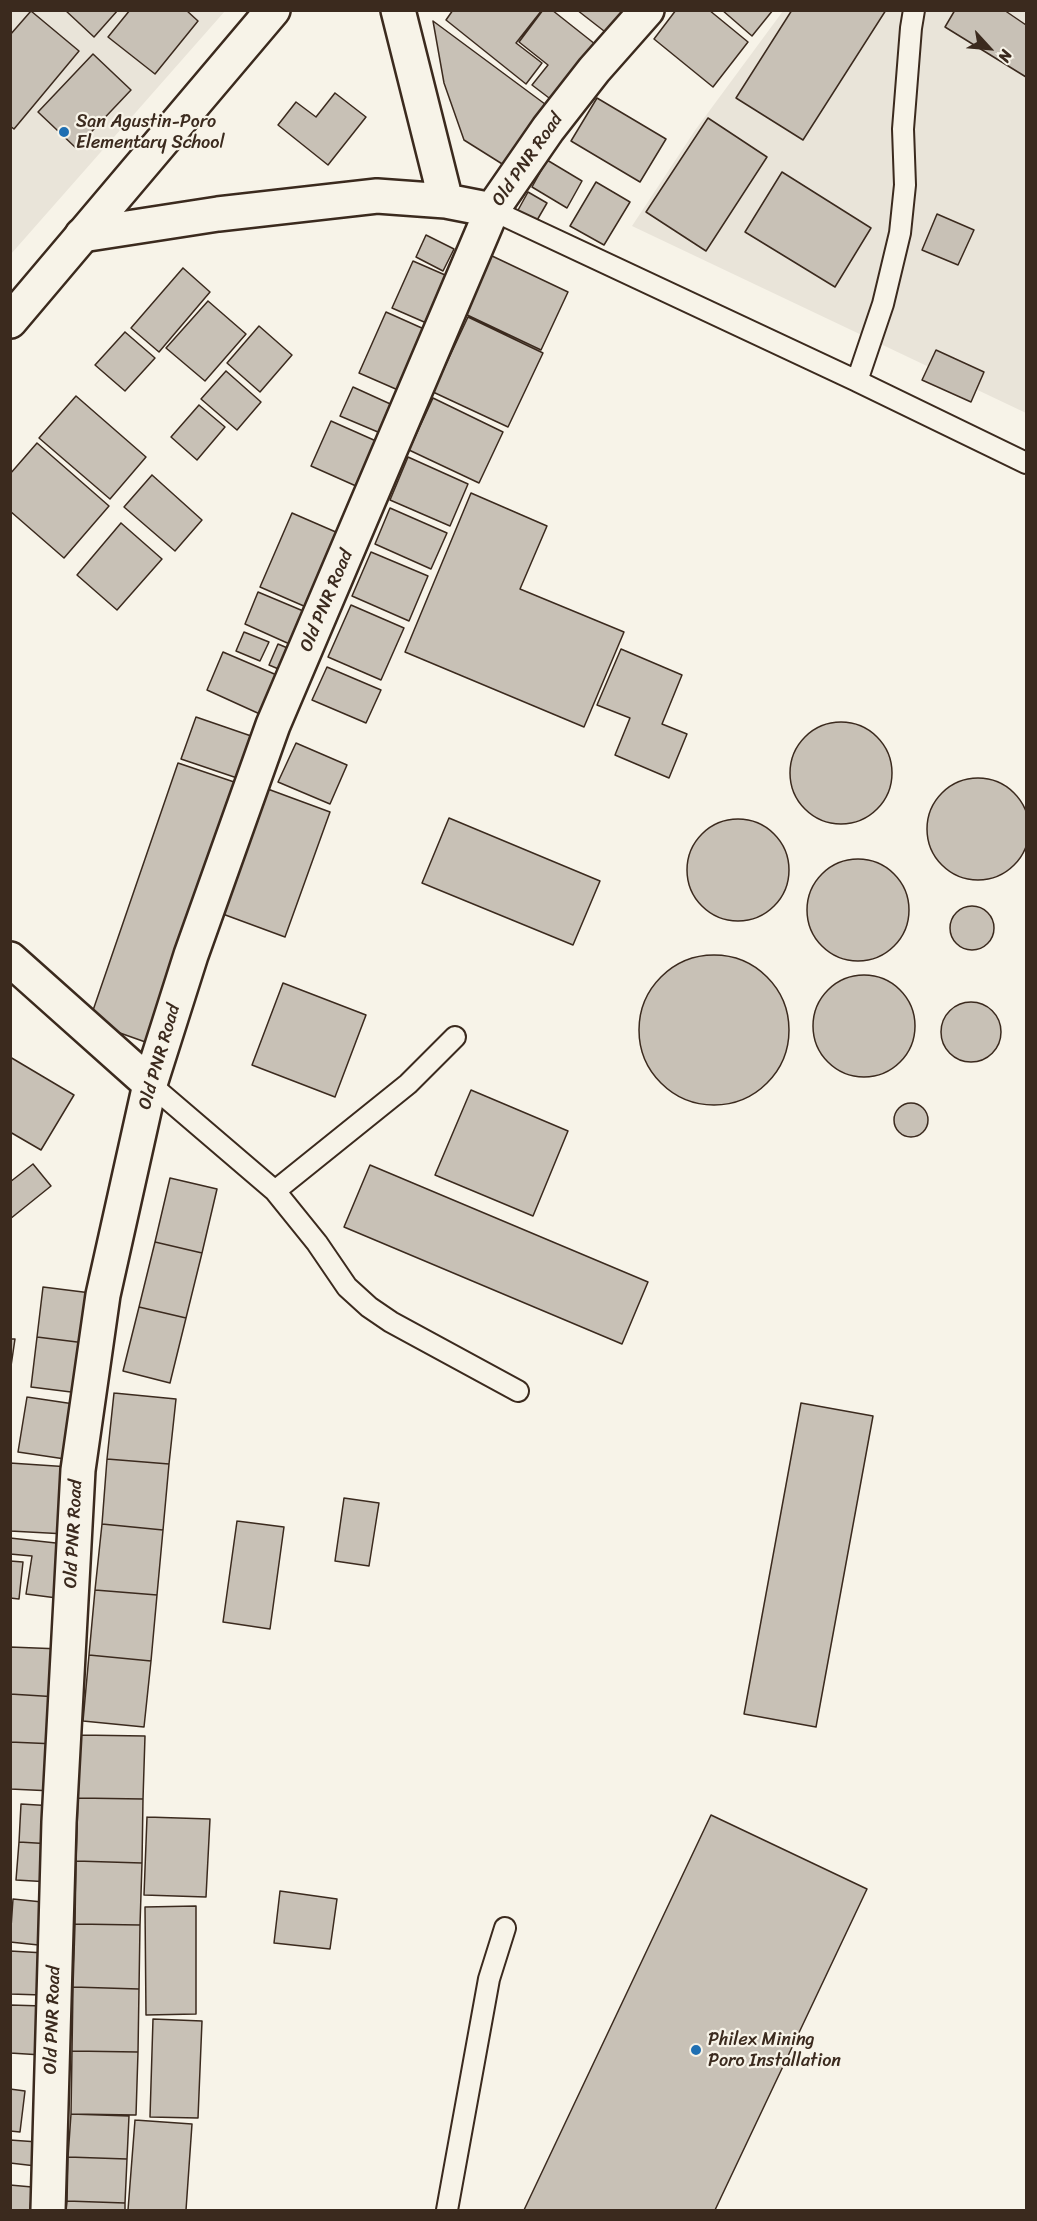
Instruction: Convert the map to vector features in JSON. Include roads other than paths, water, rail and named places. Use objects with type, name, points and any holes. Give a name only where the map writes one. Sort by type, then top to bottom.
[{"type":"street","points":[[10,321],[273,10]]},
{"type":"street","points":[[398,10],[446,201]]},
{"type":"street","name":"Old PNR Road","points":[[48,2211],[59,1822],[78,1470],[103,1295],[150,1084],[191,956],[273,725],[492,210],[555,120],[594,70],[647,10]]},
{"type":"street","points":[[82,235],[218,214],[377,196],[446,201],[492,210]]},
{"type":"street","points":[[10,959],[150,1084]]},
{"type":"lane","points":[[857,381],[883,304],[900,233],[905,185],[903,129],[914,10]]},
{"type":"lane","points":[[492,210],[857,381],[1026,464]]},
{"type":"lane","points":[[275,1191],[408,1084],[455,1037]]},
{"type":"lane","points":[[150,1084],[275,1191],[317,1243],[347,1287],[369,1307],[391,1322],[518,1391]]},
{"type":"lane","points":[[447,2211],[489,1979],[505,1928]]},
{"type":"place","name":"San Agustin-Poro Elementary School","points":[[64,132]]},
{"type":"place","name":"Philex Mining Poro Installation","points":[[696,2050]]}]
